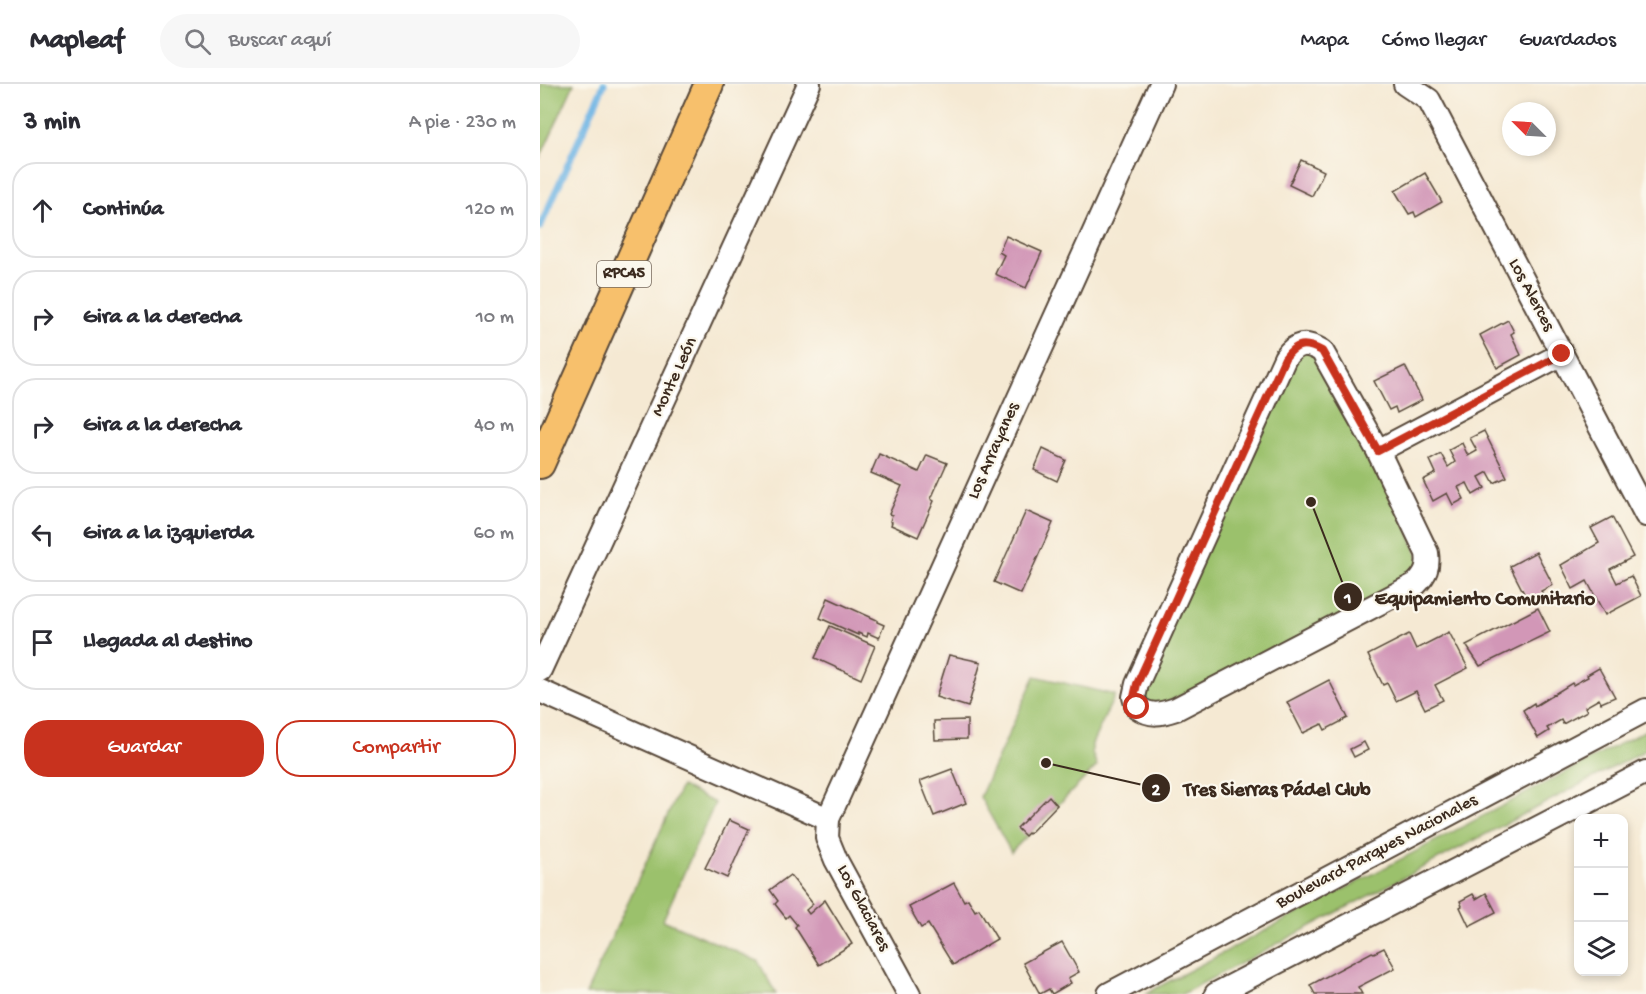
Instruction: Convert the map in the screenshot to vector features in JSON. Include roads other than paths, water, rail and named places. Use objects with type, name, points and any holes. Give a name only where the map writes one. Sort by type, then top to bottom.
[{"type":"main road","name":"RPC45","points":[[540,464],[709,84]]},
{"type":"street","name":"Monte León","points":[[540,670],[809,84]]},
{"type":"street","name":"Los Arrayanes","points":[[828,819],[1161,84]]},
{"type":"street","name":"Los Alerces","points":[[1406,84],[1429,100],[1646,515]]},
{"type":"street","points":[[1302,345],[1312,345],[1322,351],[1378,451],[1427,552],[1428,564],[1425,575],[1416,584],[1176,710],[1159,715],[1146,714],[1137,707],[1134,697],[1137,684],[1285,358],[1291,350],[1302,345]]},
{"type":"street","points":[[1378,451],[1562,354]]},
{"type":"street","points":[[540,691],[828,819]]},
{"type":"street","name":"Boulevard Parques Nacionales","points":[[1109,994],[1646,710]]},
{"type":"street","points":[[1216,994],[1646,772]]},
{"type":"street","name":"Los Glaciares","points":[[828,819],[827,838],[836,860],[909,994]]},
{"type":"waterway","points":[[540,227],[604,84]]},
{"type":"place","name":"Equipamiento Comunitario","points":[[1311,502]]},
{"type":"place","name":"Tres Sierras Pádel Club","points":[[1046,763]]}]
